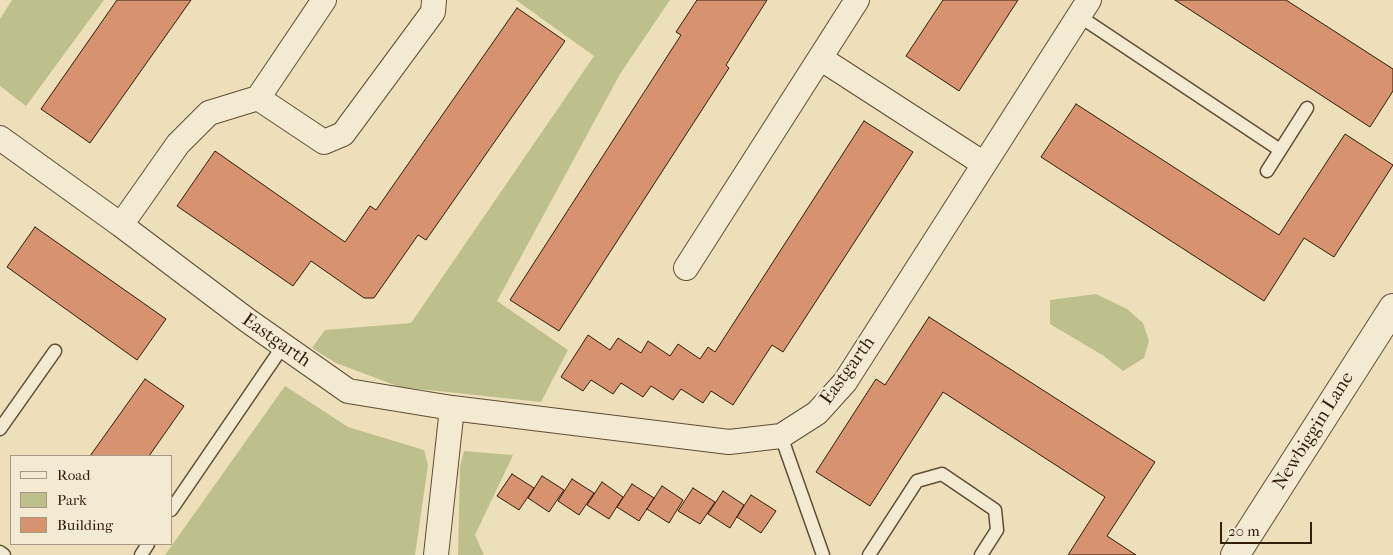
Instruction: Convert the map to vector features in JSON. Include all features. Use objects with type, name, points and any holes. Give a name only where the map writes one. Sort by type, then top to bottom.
[{"type":"street","points":[[122,225],[178,144],[209,113],[258,98],[324,0]]},
{"type":"street","points":[[258,98],[324,142],[343,134],[433,12],[434,0]]},
{"type":"street","points":[[686,268],[857,0]]},
{"type":"street","name":"Eastgarth","points":[[0,138],[122,225],[283,346],[348,391],[452,408],[729,442],[781,436],[816,413],[845,382],[1084,8]]},
{"type":"street","points":[[820,58],[984,164]]},
{"type":"street","name":"Newbiggin Lane","points":[[1235,555],[1393,308]]},
{"type":"street","points":[[436,555],[452,408]]},
{"type":"lane","points":[[1084,8],[1280,150]]},
{"type":"lane","points":[[1267,171],[1307,108]]},
{"type":"lane","points":[[172,509],[283,346]]},
{"type":"lane","points":[[0,428],[54,351]]},
{"type":"lane","points":[[781,436],[823,555]]},
{"type":"lane","points":[[869,555],[916,481],[942,474],[994,510],[997,530],[981,555]]},
{"type":"lane","points":[[0,552],[4,555]]},
{"type":"green space","points":[[12,0],[104,0],[26,106],[0,86],[0,19]]},
{"type":"green space","points":[[516,0],[670,0],[620,74],[497,301],[568,350],[541,402],[400,387],[336,363],[312,348],[325,330],[411,323],[594,56]]},
{"type":"green space","points":[[1096,294],[1127,309],[1143,323],[1149,341],[1144,358],[1123,371],[1104,356],[1050,324],[1050,300]]},
{"type":"green space","points":[[285,386],[348,427],[424,450],[428,465],[415,555],[165,555]]},
{"type":"green space","points":[[464,451],[513,455],[475,535],[484,555],[458,555],[460,467]]},
{"type":"building","points":[[117,0],[191,0],[90,143],[41,109]]},
{"type":"building","points":[[697,0],[767,0],[726,65],[729,68],[559,331],[510,300],[681,35],[676,32]]},
{"type":"building","points":[[943,0],[1018,0],[959,91],[906,56]]},
{"type":"building","points":[[1175,0],[1286,0],[1393,69],[1393,91],[1370,127]]},
{"type":"building","points":[[517,8],[565,41],[426,240],[418,235],[374,298],[364,298],[311,261],[293,286],[177,206],[215,151],[345,242],[370,206],[376,210]]},
{"type":"building","points":[[1076,104],[1279,235],[1345,134],[1393,165],[1334,257],[1304,238],[1264,301],[1041,157]]},
{"type":"building","points":[[864,121],[913,152],[783,352],[772,345],[733,405],[711,391],[703,403],[681,389],[673,400],[651,386],[643,397],[621,383],[613,394],[591,380],[583,391],[561,377],[588,335],[610,350],[618,338],[641,353],[648,341],[670,356],[678,344],[700,359],[708,347],[715,352]]},
{"type":"building","points":[[35,227],[166,319],[137,360],[7,267]]},
{"type":"building","points":[[929,317],[1155,462],[1107,536],[1136,555],[1068,555],[1105,497],[943,392],[870,506],[816,472],[876,379],[885,385]]},
{"type":"building","points":[[145,379],[184,406],[150,455],[91,455]]},
{"type":"building","points":[[512,474],[534,488],[519,510],[497,496]]},
{"type":"building","points":[[542,476],[564,490],[549,512],[528,498]]},
{"type":"building","points":[[572,479],[594,493],[579,515],[558,501]]},
{"type":"building","points":[[602,482],[623,497],[609,519],[587,505]]},
{"type":"building","points":[[632,484],[654,498],[639,521],[617,507]]},
{"type":"building","points":[[662,486],[683,500],[669,523],[647,509]]},
{"type":"building","points":[[693,488],[715,502],[700,524],[678,511]]},
{"type":"building","points":[[723,491],[744,505],[730,528],[708,514]]},
{"type":"building","points":[[751,495],[776,511],[761,533],[737,517]]}]
